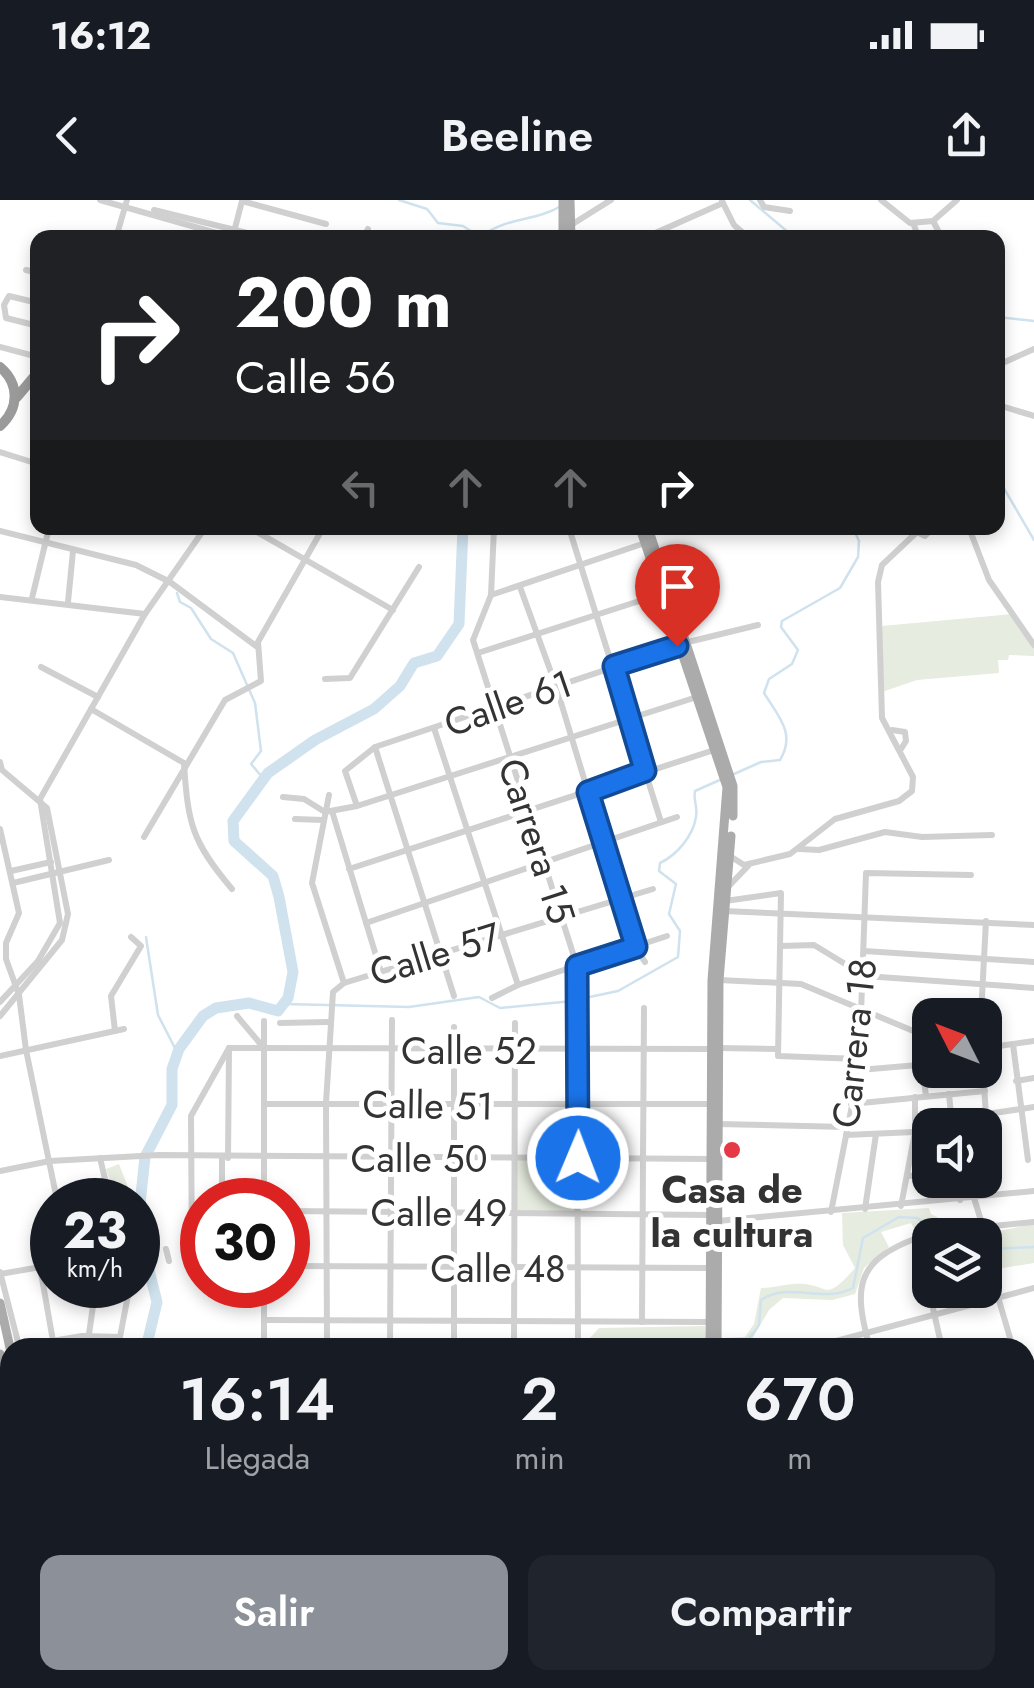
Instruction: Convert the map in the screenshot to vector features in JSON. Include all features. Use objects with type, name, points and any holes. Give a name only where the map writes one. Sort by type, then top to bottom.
[{"type":"highway","points":[[0,367],[14,386],[14,408]]},
{"type":"highway","points":[[0,426],[30,378]]},
{"type":"main road","points":[[567,205],[570,230]]},
{"type":"main road","points":[[564,230],[567,205]]},
{"type":"main road","points":[[644,535],[660,594],[680,644]]},
{"type":"main road","points":[[646,535],[730,786],[710,1104],[715,1124]]},
{"type":"main road","points":[[698,698],[711,751],[723,767]]},
{"type":"main road","points":[[712,1338],[714,920],[730,786]]},
{"type":"main road","points":[[712,1338],[709,1268],[714,1218]]},
{"type":"main road","points":[[0,1303],[10,1338]]},
{"type":"street","points":[[100,200],[126,203],[211,230]]},
{"type":"street","points":[[234,230],[242,200],[326,224]]},
{"type":"street","points":[[760,200],[764,207],[790,212]]},
{"type":"street","points":[[881,200],[904,221],[914,223],[932,221],[957,200]]},
{"type":"street","points":[[570,225],[607,201]]},
{"type":"street","points":[[661,230],[722,202],[740,230]]},
{"type":"street","points":[[118,230],[126,203]]},
{"type":"street","points":[[148,210],[165,210],[244,230]]},
{"type":"street","points":[[932,221],[937,230]]},
{"type":"street","points":[[914,223],[916,230]]},
{"type":"street","points":[[26,270],[30,271]]},
{"type":"street","points":[[30,302],[9,296],[4,306],[6,318],[30,324]]},
{"type":"street","points":[[0,347],[30,355]]},
{"type":"street","points":[[1005,362],[1034,348]]},
{"type":"street","points":[[1005,407],[1034,416]]},
{"type":"street","points":[[0,452],[30,461]]},
{"type":"street","points":[[0,531],[136,566],[170,582],[256,646],[263,678],[225,700],[184,762],[144,837]]},
{"type":"street","points":[[32,598],[47,535]]},
{"type":"street","points":[[57,873],[51,862],[40,799],[145,614],[200,535]]},
{"type":"street","points":[[262,535],[393,610]]},
{"type":"street","points":[[256,646],[318,535]]},
{"type":"street","name":"Carrera 15","points":[[494,535],[491,596],[474,630],[478,653],[577,966],[578,1338]]},
{"type":"street","points":[[571,535],[661,822]]},
{"type":"street","points":[[901,749],[906,741],[904,732],[892,730],[884,723],[881,712],[878,573],[912,535]]},
{"type":"street","points":[[972,535],[988,580],[1034,645]]},
{"type":"street","points":[[491,596],[645,542]]},
{"type":"street","points":[[69,603],[74,551]]},
{"type":"street","points":[[325,679],[350,678],[419,567]]},
{"type":"street","points":[[520,586],[556,686],[636,947],[645,962]]},
{"type":"street","points":[[478,653],[660,594]]},
{"type":"street","points":[[0,598],[32,598],[145,614]]},
{"type":"street","name":"Calle 61","points":[[357,806],[345,771],[375,747],[680,644],[758,625]]},
{"type":"street","points":[[41,667],[98,697]]},
{"type":"street","points":[[295,819],[357,806],[698,698]]},
{"type":"street","points":[[91,708],[184,762]]},
{"type":"street","points":[[434,728],[518,985]]},
{"type":"street","points":[[798,849],[834,820],[899,800],[912,791],[913,777],[901,749],[891,742],[892,730]]},
{"type":"street","points":[[375,747],[454,996]]},
{"type":"street","points":[[349,869],[711,751]]},
{"type":"street","points":[[184,762],[189,823],[201,852],[232,889]]},
{"type":"street","points":[[0,768],[46,808],[60,913],[58,938],[0,1016]]},
{"type":"street","points":[[329,795],[312,883],[344,983]]},
{"type":"street","points":[[283,797],[304,799],[327,814],[349,869],[381,972]]},
{"type":"street","points":[[366,923],[678,817]]},
{"type":"street","points":[[0,828],[19,918],[5,950],[19,995],[26,1050],[53,1178]]},
{"type":"street","points":[[728,854],[739,863],[750,864],[798,849],[819,850],[885,832],[922,838],[992,834]]},
{"type":"street","points":[[13,883],[109,860]]},
{"type":"street","points":[[11,871],[51,862]]},
{"type":"street","points":[[724,901],[750,864]]},
{"type":"street","name":"Carrera 18","points":[[830,1212],[859,1070],[866,873],[971,875]]},
{"type":"street","name":"Calle 57","points":[[328,1022],[329,1000],[344,983],[653,889]]},
{"type":"street","points":[[724,901],[782,894],[777,1053]]},
{"type":"street","points":[[724,901],[781,914],[1034,925]]},
{"type":"street","points":[[982,998],[986,921]]},
{"type":"street","points":[[0,1056],[120,1030],[110,996],[141,946],[131,936]]},
{"type":"street","points":[[492,998],[518,985],[666,936]]},
{"type":"street","points":[[0,1002],[58,938]]},
{"type":"street","points":[[780,946],[814,944],[865,976],[1034,988]]},
{"type":"street","points":[[864,951],[1034,962]]},
{"type":"street","points":[[719,980],[801,984],[912,1030]]},
{"type":"street","points":[[642,1322],[644,1008]]},
{"type":"street","points":[[237,1016],[264,1048]]},
{"type":"street","points":[[391,1338],[392,1020]]},
{"type":"street","points":[[264,1021],[264,1178]]},
{"type":"street","points":[[280,1024],[328,1022],[327,1338]]},
{"type":"street","points":[[514,1338],[516,1023]]},
{"type":"street","points":[[454,1027],[454,1338]]},
{"type":"street","points":[[1002,1045],[1034,1040]]},
{"type":"street","points":[[1012,1044],[1028,1160]]},
{"type":"street","points":[[191,1178],[194,1107],[229,1048]]},
{"type":"street","points":[[224,1178],[229,1048]]},
{"type":"street","name":"Calle 52","points":[[229,1048],[517,1052],[714,1048],[859,1059]]},
{"type":"street","points":[[859,1070],[912,1066]]},
{"type":"street","points":[[1016,1081],[1034,1078]]},
{"type":"street","points":[[926,1088],[926,1096]]},
{"type":"street","points":[[985,1088],[986,1108]]},
{"type":"street","points":[[851,1104],[985,1091]]},
{"type":"street","points":[[949,1094],[950,1108]]},
{"type":"street","points":[[915,1097],[915,1108]]},
{"type":"street","name":"Calle 51","points":[[265,1104],[710,1104]]},
{"type":"street","points":[[1002,1112],[1034,1107]]},
{"type":"street","points":[[715,1124],[876,1134],[912,1132]]},
{"type":"street","points":[[866,1209],[876,1134]]},
{"type":"street","points":[[901,1206],[912,1151]]},
{"type":"street","name":"Calle 50","points":[[0,1171],[50,1161],[159,1155],[715,1159]]},
{"type":"street","points":[[100,1158],[105,1178]]},
{"type":"street","points":[[908,1176],[912,1176]]},
{"type":"street","name":"Calle 49","points":[[1002,1195],[1034,1191]]},
{"type":"street","points":[[974,1198],[983,1227],[1034,1222]]},
{"type":"street","name":"Calle 49","points":[[310,1212],[578,1212],[714,1218],[974,1198]]},
{"type":"street","points":[[868,1338],[858,1296],[866,1269],[892,1247],[917,1238],[939,1338]]},
{"type":"street","points":[[166,1249],[169,1261]]},
{"type":"street","name":"Calle 48","points":[[310,1266],[709,1268]]},
{"type":"street","points":[[11,1338],[0,1273],[30,1268]]},
{"type":"street","points":[[1002,1297],[1034,1288]]},
{"type":"street","points":[[48,1308],[53,1338]]},
{"type":"street","points":[[88,1336],[92,1308]]},
{"type":"street","points":[[74,1338],[120,1337],[126,1308]]},
{"type":"street","points":[[264,1308],[264,1338]]},
{"type":"street","points":[[849,1338],[959,1308]]},
{"type":"street","points":[[1001,1308],[1009,1338]]},
{"type":"street","points":[[264,1320],[710,1322]]},
{"type":"shaded area","points":[[1013,614],[1034,645],[1034,656],[1009,655],[1008,660],[998,660],[999,673],[917,680],[882,692],[882,626]]},
{"type":"shaded area","points":[[515,1157],[578,1158],[578,1211],[515,1213]]},
{"type":"shaded area","points":[[119,1164],[124,1178],[109,1178],[106,1169]]},
{"type":"shaded area","points":[[929,1208],[939,1218],[912,1218],[912,1225],[881,1232],[889,1247],[864,1268],[855,1294],[832,1300],[783,1298],[769,1310],[753,1338],[723,1338],[745,1337],[754,1324],[761,1288],[793,1284],[826,1290],[836,1287],[855,1268],[843,1245],[842,1213]]},
{"type":"shaded area","points":[[1034,1224],[1034,1263],[1002,1268],[1002,1230]]},
{"type":"shaded area","points":[[705,1326],[706,1338],[590,1338],[599,1328]]},
{"type":"waterway","points":[[399,200],[427,209],[438,223],[469,230]]},
{"type":"waterway","points":[[750,200],[786,230]]},
{"type":"waterway","points":[[490,230],[561,206]]},
{"type":"waterway","points":[[1005,318],[1034,321]]},
{"type":"waterway","points":[[1005,490],[1034,540]]},
{"type":"waterway","points":[[143,1178],[145,1157],[172,1105],[172,1069],[179,1049],[203,1016],[216,1008],[249,1003],[278,1011],[288,998],[293,972],[273,876],[234,841],[233,821],[268,773],[315,740],[374,709],[400,686],[414,663],[437,656],[459,624],[463,535]]},
{"type":"waterway","points":[[734,774],[761,762],[780,760],[785,751],[786,734],[764,693],[769,679],[792,664],[798,650],[781,627],[782,621],[840,588],[858,557],[856,535]]},
{"type":"waterway","points":[[177,593],[211,639],[233,653],[255,703],[261,751],[251,764],[263,778]]},
{"type":"waterway","points":[[580,999],[618,991],[678,957],[680,931],[669,914],[676,884],[659,871],[660,863],[678,850],[692,831],[695,791],[722,779]]},
{"type":"waterway","points":[[146,937],[158,1015],[178,1054]]},
{"type":"waterway","points":[[285,1004],[409,1007],[479,997],[500,1008],[573,1001]]},
{"type":"waterway","points":[[750,1338],[759,1325],[761,1300],[783,1292],[829,1294],[853,1288],[863,1238],[899,1217],[917,1218]]},
{"type":"waterway","points":[[1002,1248],[1034,1247]]},
{"type":"waterway","points":[[148,1338],[156,1308]]},
{"type":"place","name":"Casa de la cultura","points":[[732,1150]]},
{"type":"route","points":[[578,1158],[577,966],[636,947],[588,792],[645,771],[614,666],[677,646]]}]
